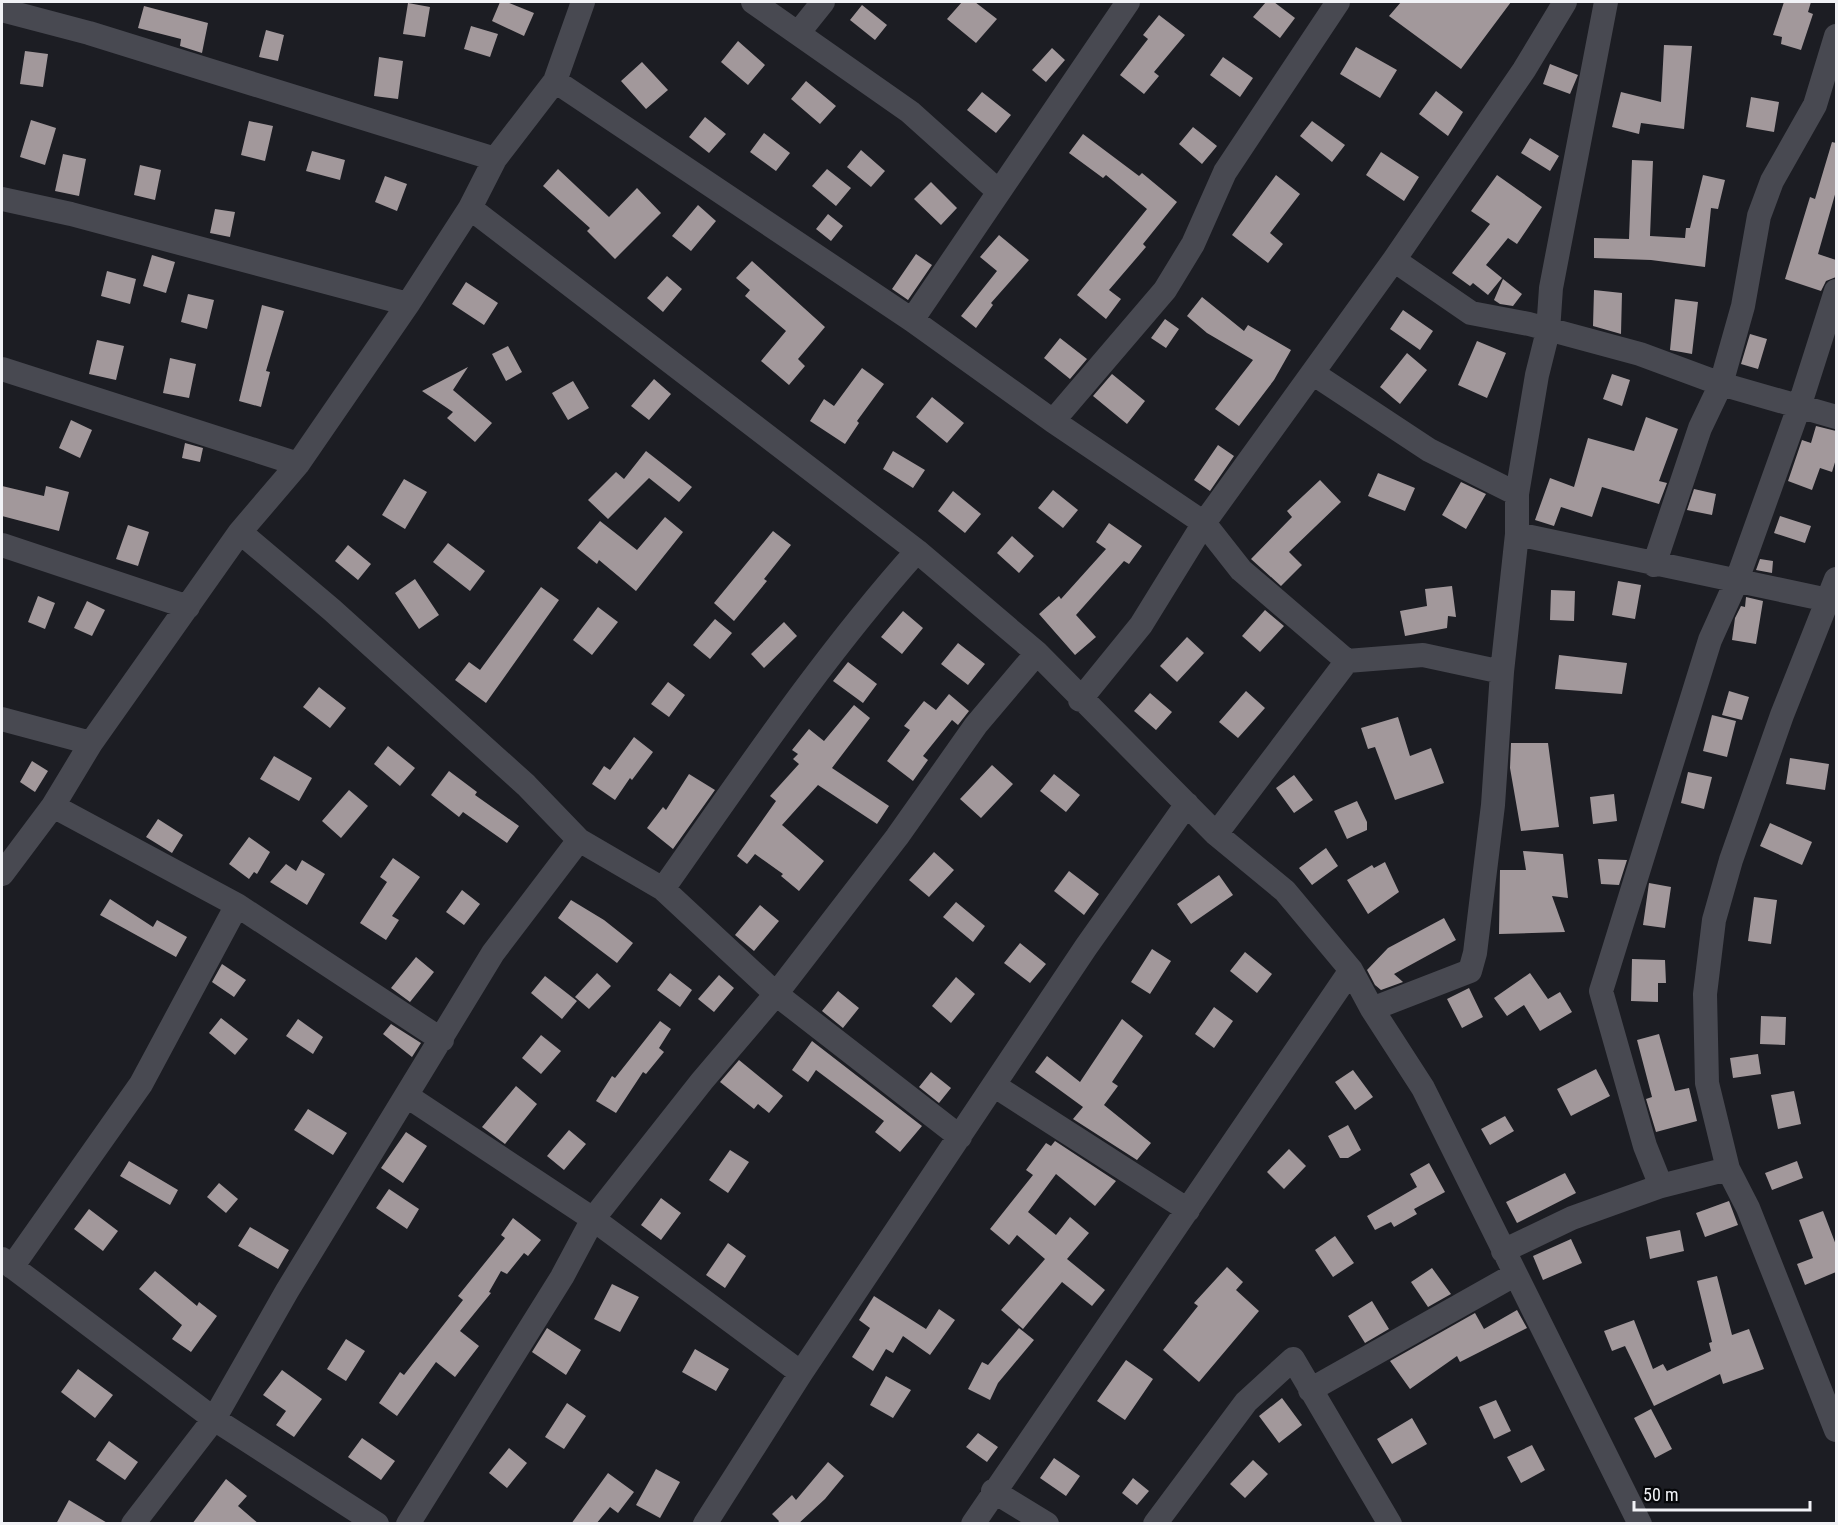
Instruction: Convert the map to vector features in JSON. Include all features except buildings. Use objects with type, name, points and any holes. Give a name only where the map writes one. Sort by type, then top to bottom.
[{"type":"street","points":[[2,874],[53,806],[91,743],[240,532],[298,464],[408,304],[470,208],[495,159],[555,81],[581,2]]},
{"type":"street","points":[[753,2],[799,32],[910,112],[998,190]]},
{"type":"street","points":[[799,32],[823,2]]},
{"type":"street","points":[[912,320],[998,190],[1128,2]]},
{"type":"street","points":[[1053,421],[1165,290],[1193,244],[1225,172],[1338,2]]},
{"type":"street","points":[[1080,700],[1141,626],[1204,523],[1314,374],[1394,260],[1524,70],[1565,2]]},
{"type":"street","points":[[1372,1009],[1470,971],[1475,953],[1493,805],[1502,672],[1517,534],[1517,494],[1537,375],[1548,331],[1551,288],[1606,2]]},
{"type":"street","points":[[2,10],[89,33],[495,159]]},
{"type":"street","points":[[1654,565],[1700,428],[1721,384],[1743,306],[1759,216],[1772,181],[1815,105],[1836,36]]},
{"type":"street","points":[[555,81],[912,320],[1053,421],[1204,523],[1241,570],[1347,661],[1423,655],[1502,672]]},
{"type":"street","points":[[2,199],[71,214],[408,304]]},
{"type":"street","points":[[470,208],[917,551],[1037,653],[1080,700],[1216,834],[1285,891],[1351,970],[1372,1009],[1423,1088],[1514,1275],[1640,1524]]},
{"type":"street","points":[[1394,260],[1471,313],[1529,324],[1548,331],[1640,354],[1721,384],[1836,417]]},
{"type":"street","points":[[1661,1186],[1645,1146],[1601,991],[1710,640],[1737,580],[1799,406],[1836,291]]},
{"type":"street","points":[[2,369],[298,464]]},
{"type":"street","points":[[1314,374],[1429,450],[1517,494]]},
{"type":"street","points":[[240,532],[332,610],[491,753],[579,840],[663,889],[776,994],[960,1137]]},
{"type":"street","points":[[1517,534],[1654,565],[1737,580],[1832,589],[1782,715],[1731,860],[1714,920],[1705,994],[1707,1083],[1728,1169],[1748,1208],[1836,1430]]},
{"type":"street","points":[[2,545],[188,607]]},
{"type":"street","points":[[663,889],[769,737],[874,598],[917,551]]},
{"type":"street","points":[[408,1524],[562,1277],[593,1220],[702,1081],[776,994],[897,837],[976,725],[1037,653]]},
{"type":"street","points":[[1216,834],[1347,661]]},
{"type":"street","points":[[2,718],[91,743]]},
{"type":"street","points":[[705,1524],[801,1373],[1086,947],[1187,804]]},
{"type":"street","points":[[53,806],[237,905],[442,1040]]},
{"type":"street","points":[[133,1524],[214,1419],[288,1291],[493,953],[579,840]]},
{"type":"street","points":[[237,905],[141,1084],[7,1263],[214,1419],[377,1524]]},
{"type":"street","points":[[973,1524],[993,1491],[1351,970]]},
{"type":"street","points":[[994,1086],[1188,1210]]},
{"type":"street","points":[[407,1096],[593,1220],[801,1373]]},
{"type":"street","points":[[1503,1251],[1572,1218],[1661,1186],[1728,1169]]},
{"type":"street","points":[[1310,1390],[1514,1275]]},
{"type":"street","points":[[1155,1524],[1246,1402],[1293,1359],[1390,1524]]},
{"type":"street","points":[[993,1491],[1047,1524]]}]
